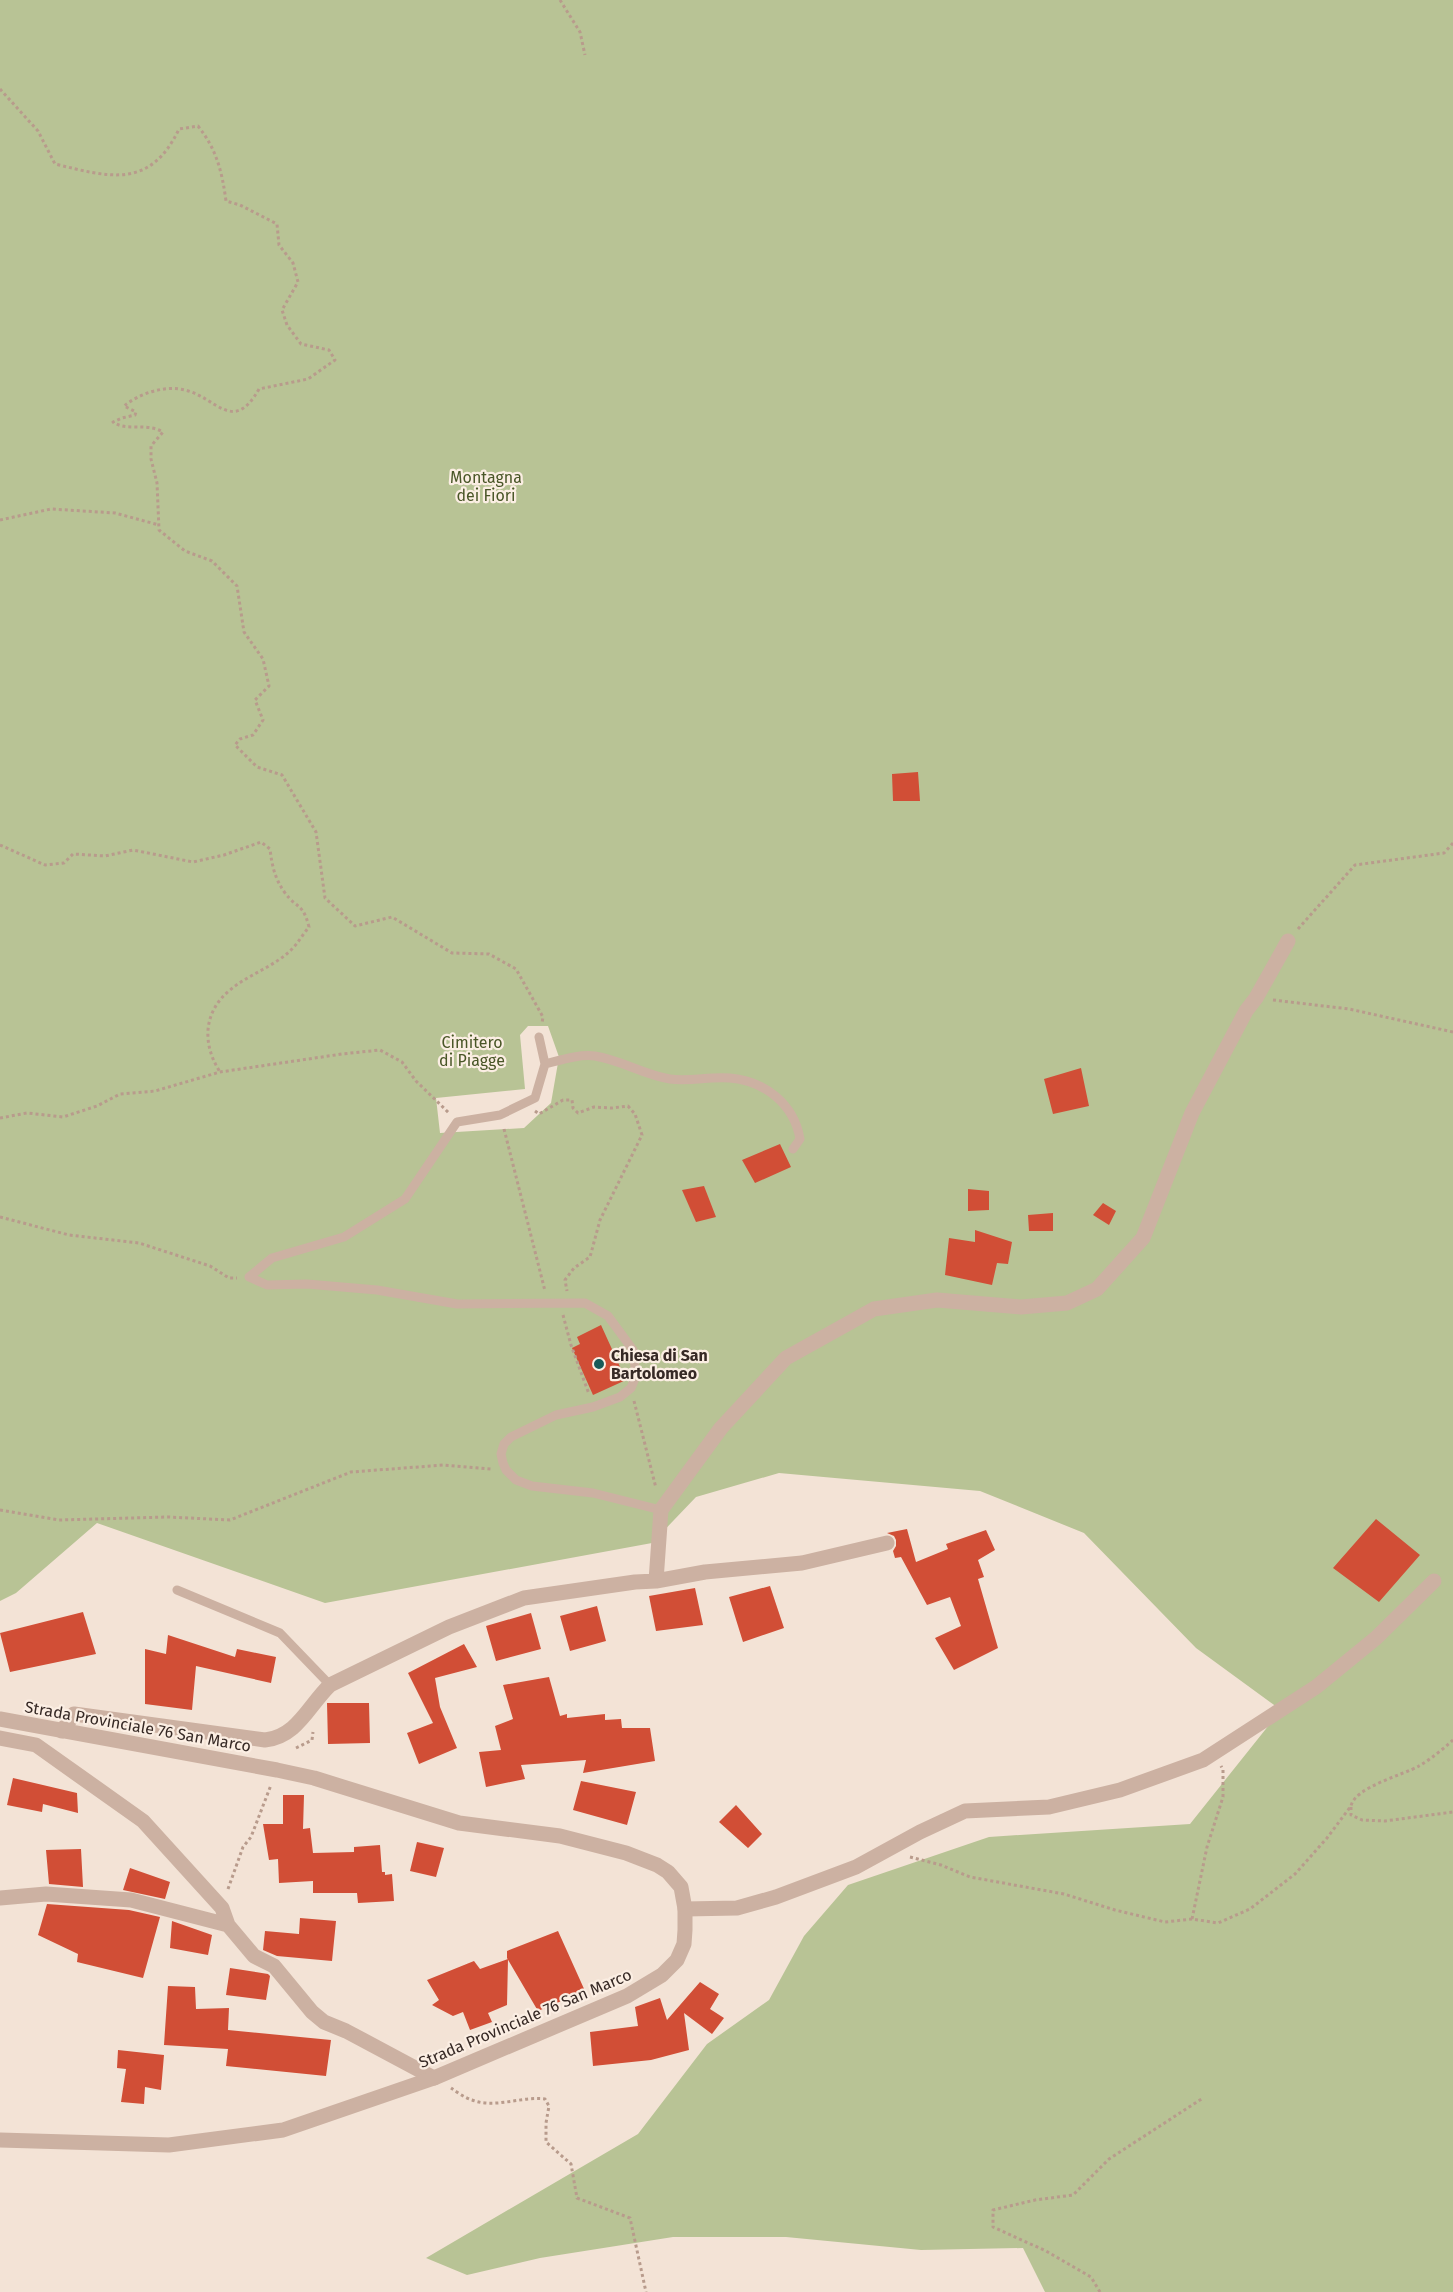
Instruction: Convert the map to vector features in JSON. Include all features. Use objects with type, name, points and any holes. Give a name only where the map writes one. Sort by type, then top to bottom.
[{"type":"street","points":[[656,1581],[661,1510],[721,1428],[786,1358],[874,1309],[937,1300],[1021,1307],[1056,1304],[1067,1303],[1097,1289],[1143,1238],[1192,1113],[1246,1011],[1256,998],[1288,940]]},
{"type":"street","points":[[62,1731],[74,1714],[265,1740],[279,1738],[296,1726],[330,1685],[449,1627],[524,1598],[656,1581],[705,1572],[802,1563],[887,1543]]},
{"type":"street","points":[[685,1909],[737,1908],[776,1897],[856,1867],[920,1832],[965,1811],[1049,1807],[1120,1790],[1203,1760],[1316,1687],[1376,1638],[1434,1581]]},
{"type":"street","name":"Strada Provinciale 76 San Marco","points":[[0,1719],[277,1770],[314,1778],[459,1823],[560,1836],[626,1852],[668,1872],[681,1887],[685,1909],[684,1944],[677,1960],[662,1975],[627,1996],[434,2078],[283,2130],[169,2145],[0,2140]]},
{"type":"street","points":[[0,1738],[36,1744],[143,1821],[222,1908],[228,1925],[254,1956],[274,1966],[312,2012],[324,2022],[346,2031],[434,2078]]},
{"type":"street","points":[[0,1898],[46,1894],[131,1900],[228,1925]]},
{"type":"lane","points":[[539,1037],[545,1064],[535,1098],[500,1115],[457,1122],[405,1199],[344,1237],[272,1258],[249,1277],[267,1286],[307,1284],[377,1290],[457,1304],[585,1303],[609,1316],[633,1350],[636,1376],[631,1388],[620,1397],[594,1407],[556,1415],[511,1437],[504,1444],[501,1454],[507,1471],[516,1480],[532,1486],[593,1493],[661,1510]]},
{"type":"lane","points":[[545,1064],[567,1058],[594,1056],[669,1079],[694,1081],[729,1078],[759,1084],[783,1101],[797,1124],[800,1140],[793,1149]]},
{"type":"lane","points":[[177,1590],[280,1633],[330,1685]]},
{"type":"path","points":[[560,0],[580,32],[585,55]]},
{"type":"path","points":[[0,90],[38,131],[55,164],[105,176],[129,174],[151,166],[170,149],[179,129],[198,126],[206,137],[222,172],[226,201],[240,205],[277,224],[279,245],[293,263],[298,282],[282,310],[287,325],[301,344],[329,350],[335,360],[308,379],[260,389],[249,405],[236,410],[224,411],[188,390],[164,389],[132,399],[124,406],[136,412],[135,416],[113,422],[119,427],[153,426],[164,432],[151,446],[151,459],[157,483],[159,530],[185,551],[212,561],[237,586],[244,632],[263,659],[269,686],[255,700],[263,720],[253,735],[240,739],[235,746],[257,767],[282,775],[316,832],[325,898],[355,926],[392,917],[452,953],[489,954],[516,969],[543,1017],[539,1037]]},
{"type":"path","points":[[0,520],[51,509],[115,513],[159,525]]},
{"type":"path","points":[[0,844],[45,865],[64,863],[73,854],[105,856],[132,850],[193,861],[224,855],[261,842],[270,849],[273,873],[286,895],[305,911],[309,927],[292,949],[230,990],[212,1011],[206,1037],[212,1059],[220,1072]]},
{"type":"path","points":[[1288,940],[1355,865],[1444,853],[1453,843]]},
{"type":"path","points":[[1256,998],[1349,1009],[1453,1032]]},
{"type":"path","points":[[0,1118],[27,1113],[63,1117],[97,1106],[120,1094],[155,1091],[220,1072],[380,1050],[402,1062],[416,1081],[457,1122]]},
{"type":"path","points":[[530,1100],[539,1114],[563,1100],[572,1100],[573,1108],[578,1113],[594,1107],[628,1106],[635,1114],[642,1135],[600,1220],[590,1257],[574,1268],[565,1280],[573,1304]]},
{"type":"path","points":[[500,1115],[545,1294],[562,1304],[563,1320],[594,1407]]},
{"type":"path","points":[[0,1217],[69,1235],[139,1243],[210,1266],[229,1278],[249,1277]]},
{"type":"path","points":[[631,1388],[661,1510]]},
{"type":"path","points":[[0,1510],[59,1520],[168,1517],[230,1520],[351,1472],[444,1465],[507,1471]]},
{"type":"path","points":[[291,1750],[312,1740],[313,1732],[296,1726]]},
{"type":"path","points":[[888,1850],[941,1865],[970,1877],[1064,1894],[1165,1922],[1192,1919],[1218,1923],[1250,1910],[1294,1874],[1327,1838],[1361,1793],[1419,1766],[1453,1740]]},
{"type":"path","points":[[1192,1919],[1207,1847],[1223,1797],[1223,1770],[1212,1754]]},
{"type":"path","points":[[222,1908],[243,1848],[251,1837],[277,1770]]},
{"type":"path","points":[[1351,1806],[1351,1815],[1362,1820],[1385,1821],[1453,1812]]},
{"type":"path","points":[[434,2078],[472,2101],[497,2104],[533,2098],[544,2099],[549,2106],[546,2142],[571,2164],[577,2198],[630,2218],[646,2292]]},
{"type":"path","points":[[1101,2292],[1091,2277],[1046,2251],[993,2226],[993,2210],[1035,2200],[1073,2195],[1109,2159],[1203,2098]]},
{"type":"green space","points":[[0,0],[1453,0],[1453,2292],[1045,2292],[1023,2248],[921,2250],[786,2237],[673,2237],[540,2258],[467,2275],[426,2258],[638,2134],[707,2044],[769,2000],[804,1936],[848,1885],[989,1837],[1190,1824],[1281,1710],[1196,1648],[1084,1533],[980,1491],[779,1473],[696,1497],[652,1543],[325,1603],[97,1523],[16,1593],[0,1601]],"holes":[[[528,1026],[548,1026],[559,1057],[551,1103],[524,1128],[440,1133],[436,1098],[525,1089],[520,1035]]]},
{"type":"building","points":[[918,772],[920,801],[893,801],[892,774]]},
{"type":"building","points":[[1081,1068],[1089,1106],[1053,1114],[1044,1079]]},
{"type":"building","points":[[780,1144],[791,1167],[755,1183],[742,1160]]},
{"type":"building","points":[[704,1186],[716,1217],[696,1222],[682,1190]]},
{"type":"building","points":[[968,1189],[989,1191],[989,1210],[968,1211]]},
{"type":"building","points":[[1103,1203],[1116,1211],[1109,1225],[1093,1215]]},
{"type":"building","points":[[1053,1213],[1053,1231],[1029,1231],[1028,1215]]},
{"type":"building","points":[[975,1230],[1012,1242],[1008,1264],[997,1263],[992,1285],[945,1275],[949,1238],[975,1242]]},
{"type":"building","name":"Chiesa di San Bartolomeo","points":[[601,1325],[626,1380],[593,1395],[572,1348],[580,1344],[577,1337]]},
{"type":"building","points":[[1376,1519],[1420,1555],[1379,1602],[1333,1568]]},
{"type":"building","points":[[907,1529],[916,1562],[948,1549],[946,1544],[986,1530],[995,1550],[978,1560],[984,1577],[978,1579],[998,1648],[954,1670],[935,1638],[961,1626],[950,1597],[927,1605],[901,1557],[895,1558],[893,1551],[896,1540],[894,1536],[887,1533]]},
{"type":"building","points":[[770,1586],[784,1628],[743,1642],[729,1597]]},
{"type":"building","points":[[695,1588],[703,1625],[656,1631],[649,1596]]},
{"type":"building","points":[[597,1606],[606,1641],[570,1651],[560,1616]]},
{"type":"building","points":[[83,1612],[96,1654],[10,1672],[0,1633]]},
{"type":"building","points":[[531,1613],[541,1649],[496,1661],[486,1626]]},
{"type":"building","points":[[168,1635],[235,1657],[237,1649],[276,1657],[271,1683],[196,1666],[192,1710],[145,1704],[145,1649],[166,1654]]},
{"type":"building","points":[[464,1644],[477,1667],[435,1678],[440,1707],[457,1748],[419,1764],[407,1733],[433,1723],[408,1673]]},
{"type":"building","points":[[549,1677],[560,1716],[567,1714],[567,1718],[605,1714],[605,1720],[621,1719],[622,1728],[650,1728],[655,1761],[583,1773],[586,1760],[521,1765],[525,1779],[486,1787],[479,1752],[501,1750],[495,1726],[513,1719],[503,1685]]},
{"type":"building","points":[[327,1703],[369,1703],[370,1743],[328,1744]]},
{"type":"building","points":[[13,1778],[77,1793],[78,1813],[43,1804],[42,1812],[7,1805]]},
{"type":"building","points":[[581,1781],[636,1792],[627,1825],[573,1810]]},
{"type":"building","points":[[283,1795],[304,1795],[303,1829],[310,1828],[313,1853],[354,1852],[354,1847],[380,1845],[382,1872],[385,1872],[385,1875],[392,1874],[394,1901],[358,1903],[357,1893],[313,1893],[313,1881],[279,1883],[278,1859],[269,1860],[263,1824],[283,1824]]},
{"type":"building","points":[[736,1805],[762,1834],[748,1848],[719,1822]]},
{"type":"building","points":[[417,1842],[444,1848],[436,1877],[410,1871]]},
{"type":"building","points":[[81,1849],[83,1887],[49,1884],[46,1850]]},
{"type":"building","points":[[130,1868],[170,1882],[165,1899],[123,1890]]},
{"type":"building","points":[[47,1904],[129,1910],[160,1917],[143,1978],[77,1962],[78,1954],[38,1935]]},
{"type":"building","points":[[300,1918],[336,1921],[332,1961],[277,1956],[263,1950],[265,1931],[299,1934]]},
{"type":"building","points":[[172,1921],[212,1935],[208,1955],[170,1948]]},
{"type":"building","points":[[558,1931],[585,1991],[538,2011],[507,1958],[507,1951]]},
{"type":"building","points":[[508,1959],[507,2005],[488,2013],[492,2022],[470,2030],[463,2012],[453,2016],[432,2005],[439,2000],[427,1980],[474,1961],[480,1969]]},
{"type":"building","points":[[230,1968],[268,1974],[270,1976],[266,2000],[226,1995]]},
{"type":"building","points":[[700,1982],[719,1994],[710,2009],[724,2018],[712,2034],[684,2013],[689,2050],[651,2060],[593,2066],[590,2032],[638,2026],[635,2007],[660,1998],[667,2020]]},
{"type":"building","points":[[168,1986],[195,1987],[196,2009],[229,2008],[228,2030],[331,2040],[326,2076],[226,2066],[228,2049],[164,2045]]},
{"type":"building","points":[[118,2050],[164,2055],[161,2090],[145,2087],[144,2104],[121,2102],[126,2069],[117,2068]]},
{"type":"place","name":"Chiesa di San Bartolomeo","points":[[599,1364]]},
{"type":"park label","name":"Montagna dei Fiori","points":[[486,486]]},
{"type":"park label","name":"Cimitero di Piagge","points":[[472,1051]]}]
